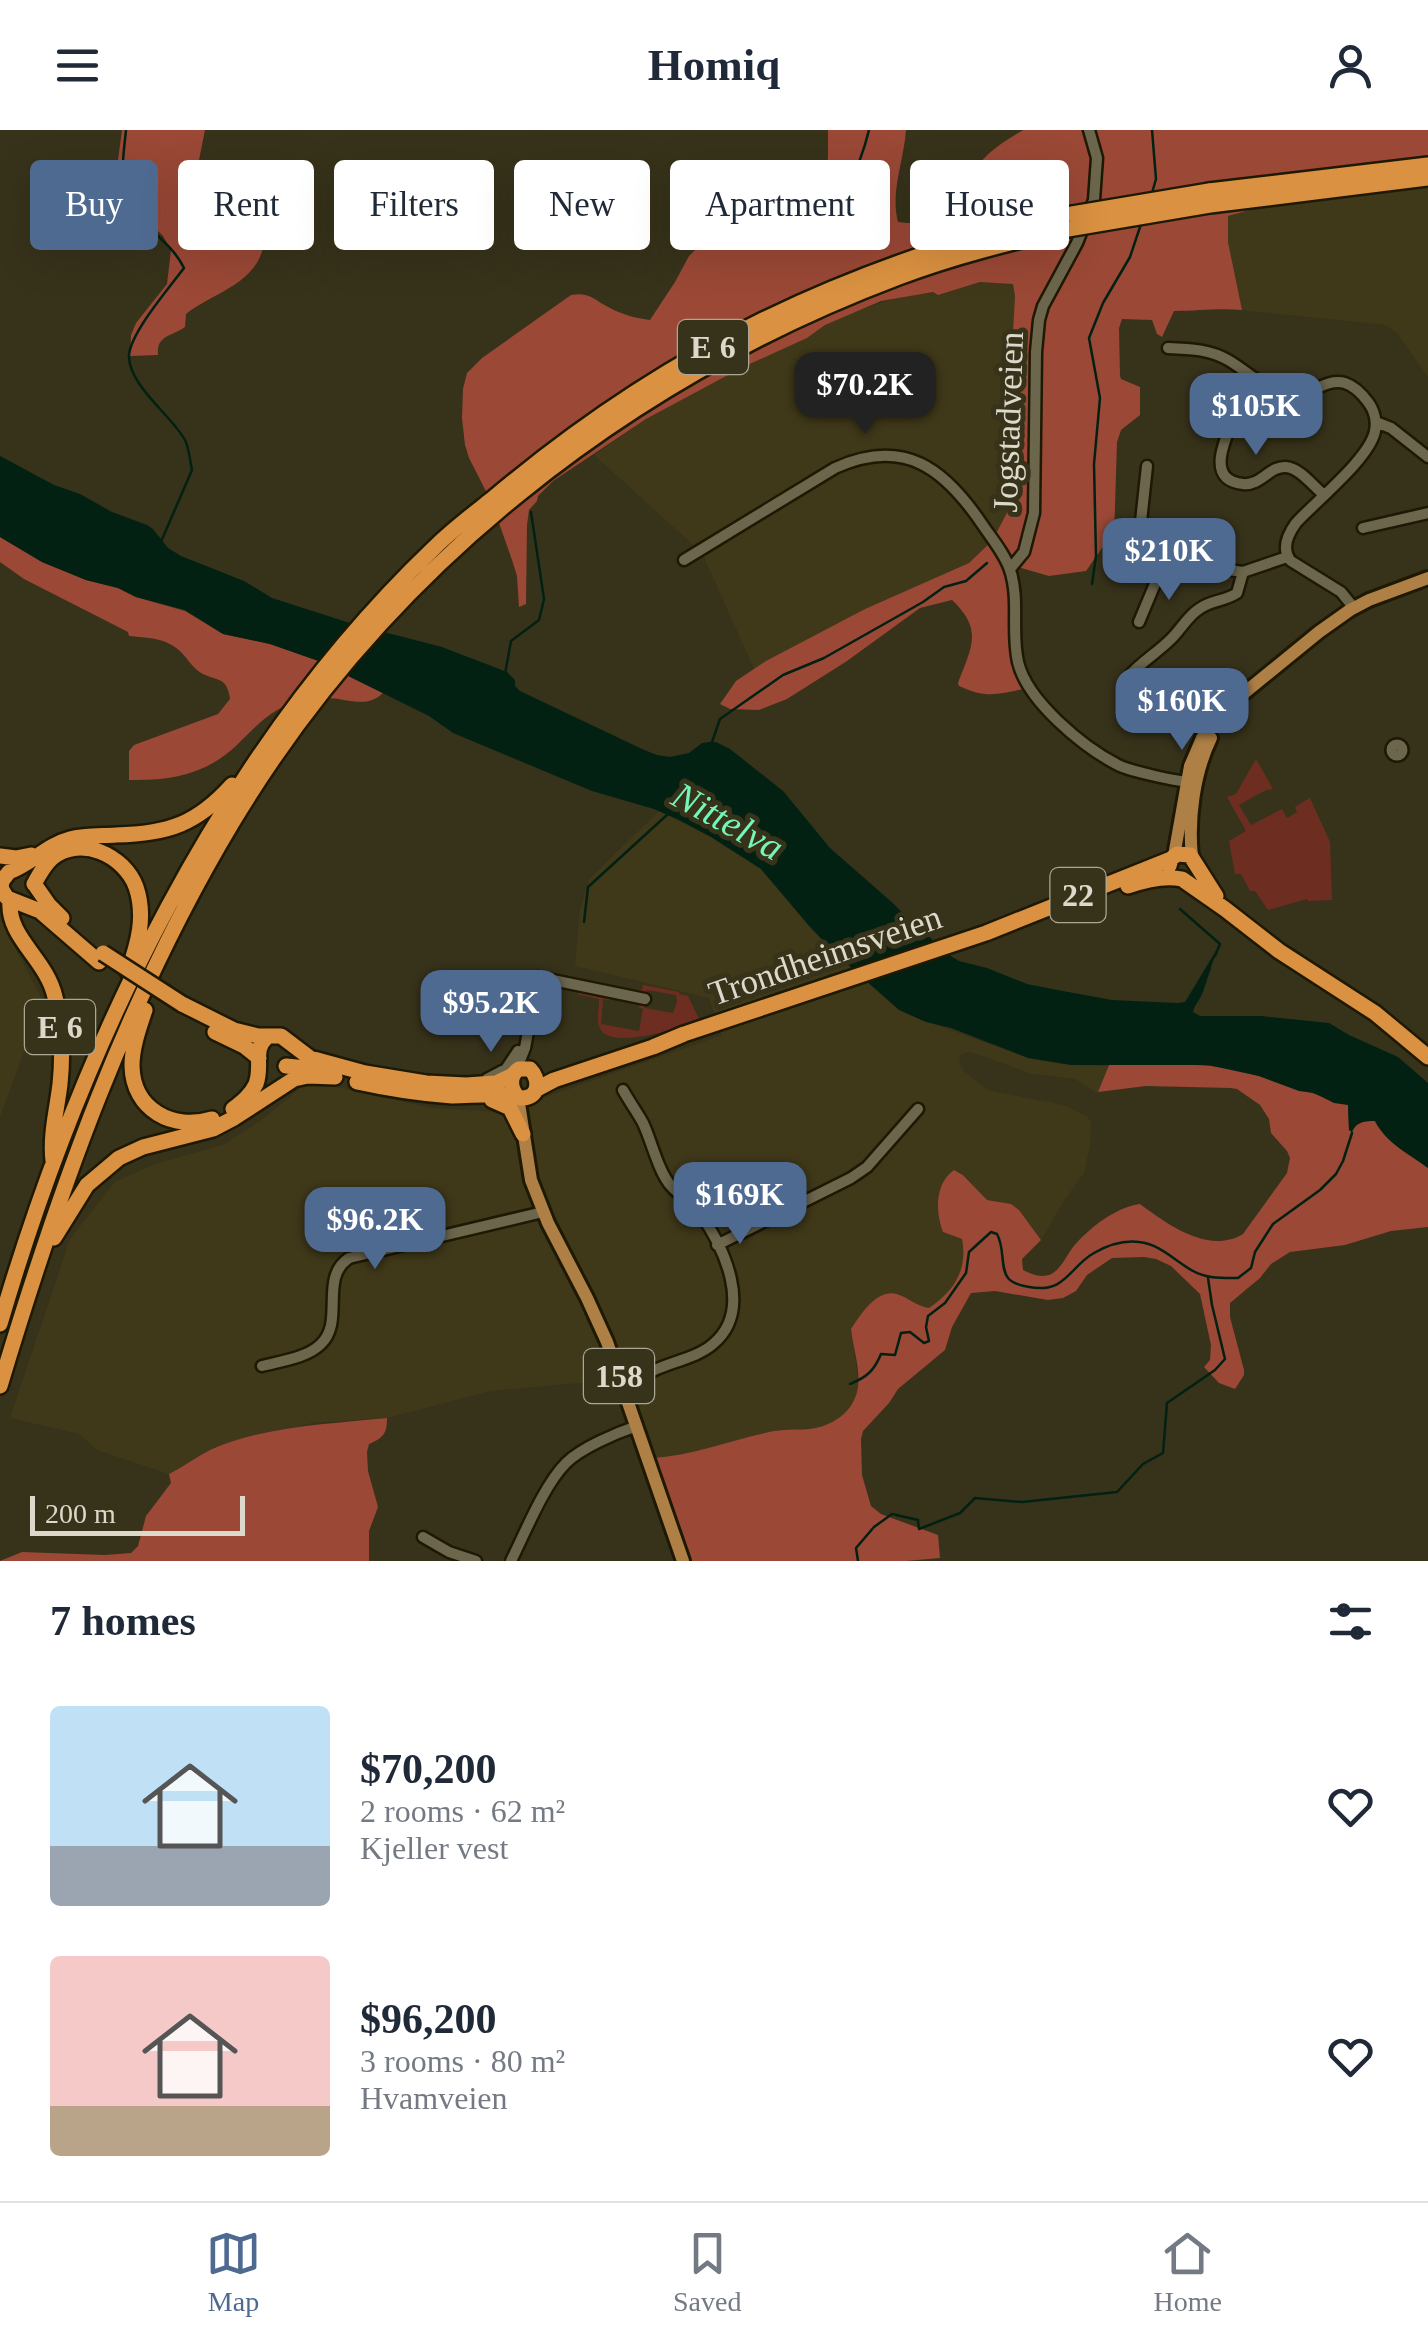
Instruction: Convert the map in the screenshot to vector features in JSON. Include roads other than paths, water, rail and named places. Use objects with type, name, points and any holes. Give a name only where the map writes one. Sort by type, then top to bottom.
[{"type":"highway","name":"E 6","points":[[0,1386],[67,1176],[138,1002],[179,918],[234,819],[305,705],[355,633],[413,579],[532,482],[682,378],[835,302],[904,275],[1070,222],[1428,165]]},
{"type":"highway","name":"E 6","points":[[1210,198],[1428,178]]},
{"type":"highway","name":"E 6","points":[[0,1324],[54,1165],[115,1014],[200,850],[262,752],[305,705]]},
{"type":"highway","points":[[115,1014],[140,926],[138,898],[129,874],[102,852],[64,852],[52,858],[28,899],[7,894],[4,877],[9,868],[74,838],[143,834],[180,826],[223,795],[262,752]]},
{"type":"highway","points":[[0,856],[16,858],[44,852]]},
{"type":"highway","name":"22","points":[[1172,858],[1184,853],[1194,862]]},
{"type":"highway","points":[[1172,858],[1170,871],[1179,878],[1265,940],[1359,991],[1428,1053]]},
{"type":"highway","name":"Trondheimsveien","points":[[283,1067],[342,1073],[402,1091],[526,1094],[684,1034],[986,932],[1172,858]]},
{"type":"highway","points":[[1179,878],[1190,877],[1194,862]]},
{"type":"highway","points":[[1194,862],[1225,909]]},
{"type":"highway","name":"22","points":[[9,868],[28,873],[54,911],[101,957]]},
{"type":"highway","name":"Trondheimsveien","points":[[986,932],[1018,926],[1139,882],[1179,878]]},
{"type":"highway","name":"E 6","points":[[7,894],[13,927],[48,976],[58,1008],[62,1064],[50,1140],[54,1165]]},
{"type":"highway","name":"22","points":[[7,894],[244,1046],[269,1068],[283,1067]]},
{"type":"highway","points":[[179,918],[134,1048],[133,1074],[141,1098],[168,1120],[191,1124],[213,1120],[248,1096],[257,1079],[259,1046],[268,1037]]},
{"type":"highway","name":"22","points":[[180,1008],[251,1036],[281,1036],[291,1046]]},
{"type":"highway","name":"22","points":[[234,1030],[283,1028],[316,1053],[338,1061],[342,1073]]},
{"type":"highway","name":"Trondheimsveien","points":[[468,1091],[523,1071],[556,1069],[635,1044],[684,1034]]},
{"type":"highway","points":[[242,1113],[283,1067],[292,1054],[291,1046]]},
{"type":"highway","name":"Trondheimsveien","points":[[291,1046],[342,1073]]},
{"type":"highway","points":[[523,1071],[537,1078],[526,1094],[512,1087],[523,1071]]},
{"type":"highway","points":[[35,1273],[74,1204],[109,1164],[142,1148],[213,1129],[294,1079],[342,1073]]},
{"type":"highway","name":"22","points":[[468,1091],[506,1105],[514,1112],[523,1134]]},
{"type":"main road","points":[[1172,858],[1191,779],[1232,704],[1350,610],[1428,582]]},
{"type":"main road","points":[[1191,779],[1194,862]]},
{"type":"main road","name":"158","points":[[526,1094],[523,1134],[531,1180],[600,1327],[682,1561]]},
{"type":"main road","name":"158","points":[[526,1094],[540,1205]]},
{"type":"street","name":"Jogstadveien","points":[[1010,570],[1024,552],[1034,513],[1039,320],[1094,200],[1097,158],[1089,130]]},
{"type":"street","points":[[1168,348],[1213,354],[1293,397],[1332,382],[1347,384],[1370,404],[1376,422],[1367,449],[1290,531],[1287,557]]},
{"type":"street","points":[[1252,377],[1222,448],[1222,469],[1231,479],[1244,484],[1260,480],[1277,468],[1289,468],[1323,494]]},
{"type":"street","points":[[1376,422],[1391,428],[1428,458]]},
{"type":"street","points":[[684,560],[852,460],[888,455],[916,462],[945,478],[981,522],[1010,570],[1017,660],[1032,693],[1062,724],[1112,762],[1152,773],[1176,772],[1191,779]]},
{"type":"street","points":[[1147,466],[1140,540],[1149,561],[1162,567],[1243,572],[1287,557]]},
{"type":"street","points":[[1363,528],[1428,513]]},
{"type":"street","points":[[1287,557],[1332,588],[1350,610]]},
{"type":"street","points":[[1139,622],[1162,567]]},
{"type":"street","points":[[1128,677],[1169,641],[1194,612],[1238,593],[1243,572]]},
{"type":"street","points":[[523,1071],[538,976],[639,1001]]},
{"type":"street","points":[[468,1091],[506,1068],[526,1043]]},
{"type":"street","points":[[621,1381],[636,1381],[705,1350],[725,1330],[732,1316],[734,1293],[726,1265],[698,1209],[670,1185],[642,1122],[622,1090]]},
{"type":"street","points":[[717,1245],[851,1178],[918,1110]]},
{"type":"street","points":[[262,1366],[298,1356],[325,1341],[336,1272],[349,1258],[540,1205]]},
{"type":"street","points":[[510,1561],[555,1476],[577,1454],[638,1430]]},
{"type":"street","points":[[423,1537],[476,1561]]},
{"type":"water","name":"Nittelva","points":[[0,456],[54,485],[147,525],[181,556],[244,581],[272,598],[442,647],[507,672],[520,691],[642,749],[670,757],[689,753],[709,742],[730,749],[783,791],[830,848],[944,952],[959,961],[1052,989],[1112,1000],[1177,1003],[1185,1002],[1220,944],[1193,1012],[1200,1016],[1261,1016],[1329,1023],[1398,1057],[1428,1083],[1428,1168],[1392,1142],[1375,1121],[1349,1130],[1348,1105],[1259,1076],[1208,1065],[1071,1065],[1028,1058],[899,1010],[838,956],[761,869],[679,820],[592,791],[453,733],[429,716],[333,666],[270,644],[223,634],[185,610],[86,580],[42,562],[0,537]]},
{"type":"waterway","points":[[126,130],[123,182],[130,204],[184,268],[143,323],[129,355],[135,377],[185,440],[192,470],[160,544]]},
{"type":"waterway","points":[[860,160],[869,130]]},
{"type":"waterway","points":[[1152,130],[1156,179],[1152,193]]},
{"type":"waterway","points":[[1092,584],[1096,556],[1094,464],[1100,398],[1089,338],[1103,303],[1130,257],[1141,224]]},
{"type":"waterway","points":[[505,674],[511,641],[539,620],[544,599],[531,512]]},
{"type":"waterway","points":[[712,742],[720,719],[783,675],[824,658],[944,587],[966,581],[987,563]]},
{"type":"waterway","name":"Nittelva","points":[[584,922],[588,887],[668,814]]},
{"type":"waterway","points":[[1180,909],[1220,944],[1215,956]]},
{"type":"waterway","points":[[1194,1005],[1210,968]]},
{"type":"waterway","points":[[850,1384],[869,1373],[881,1354],[895,1355],[901,1333],[910,1332],[924,1343],[929,1341],[928,1316],[945,1303],[966,1273],[969,1252],[991,1232],[997,1234],[1008,1278],[1027,1287],[1051,1287],[1094,1253],[1127,1242],[1154,1246],[1204,1275],[1238,1278],[1251,1268],[1255,1252],[1273,1224],[1336,1174],[1352,1133]]},
{"type":"waterway","points":[[858,1561],[856,1548],[892,1514],[918,1520],[919,1529],[960,1513],[975,1498],[1022,1502],[1117,1492],[1143,1464],[1163,1453],[1167,1403],[1225,1359],[1208,1278]]}]
